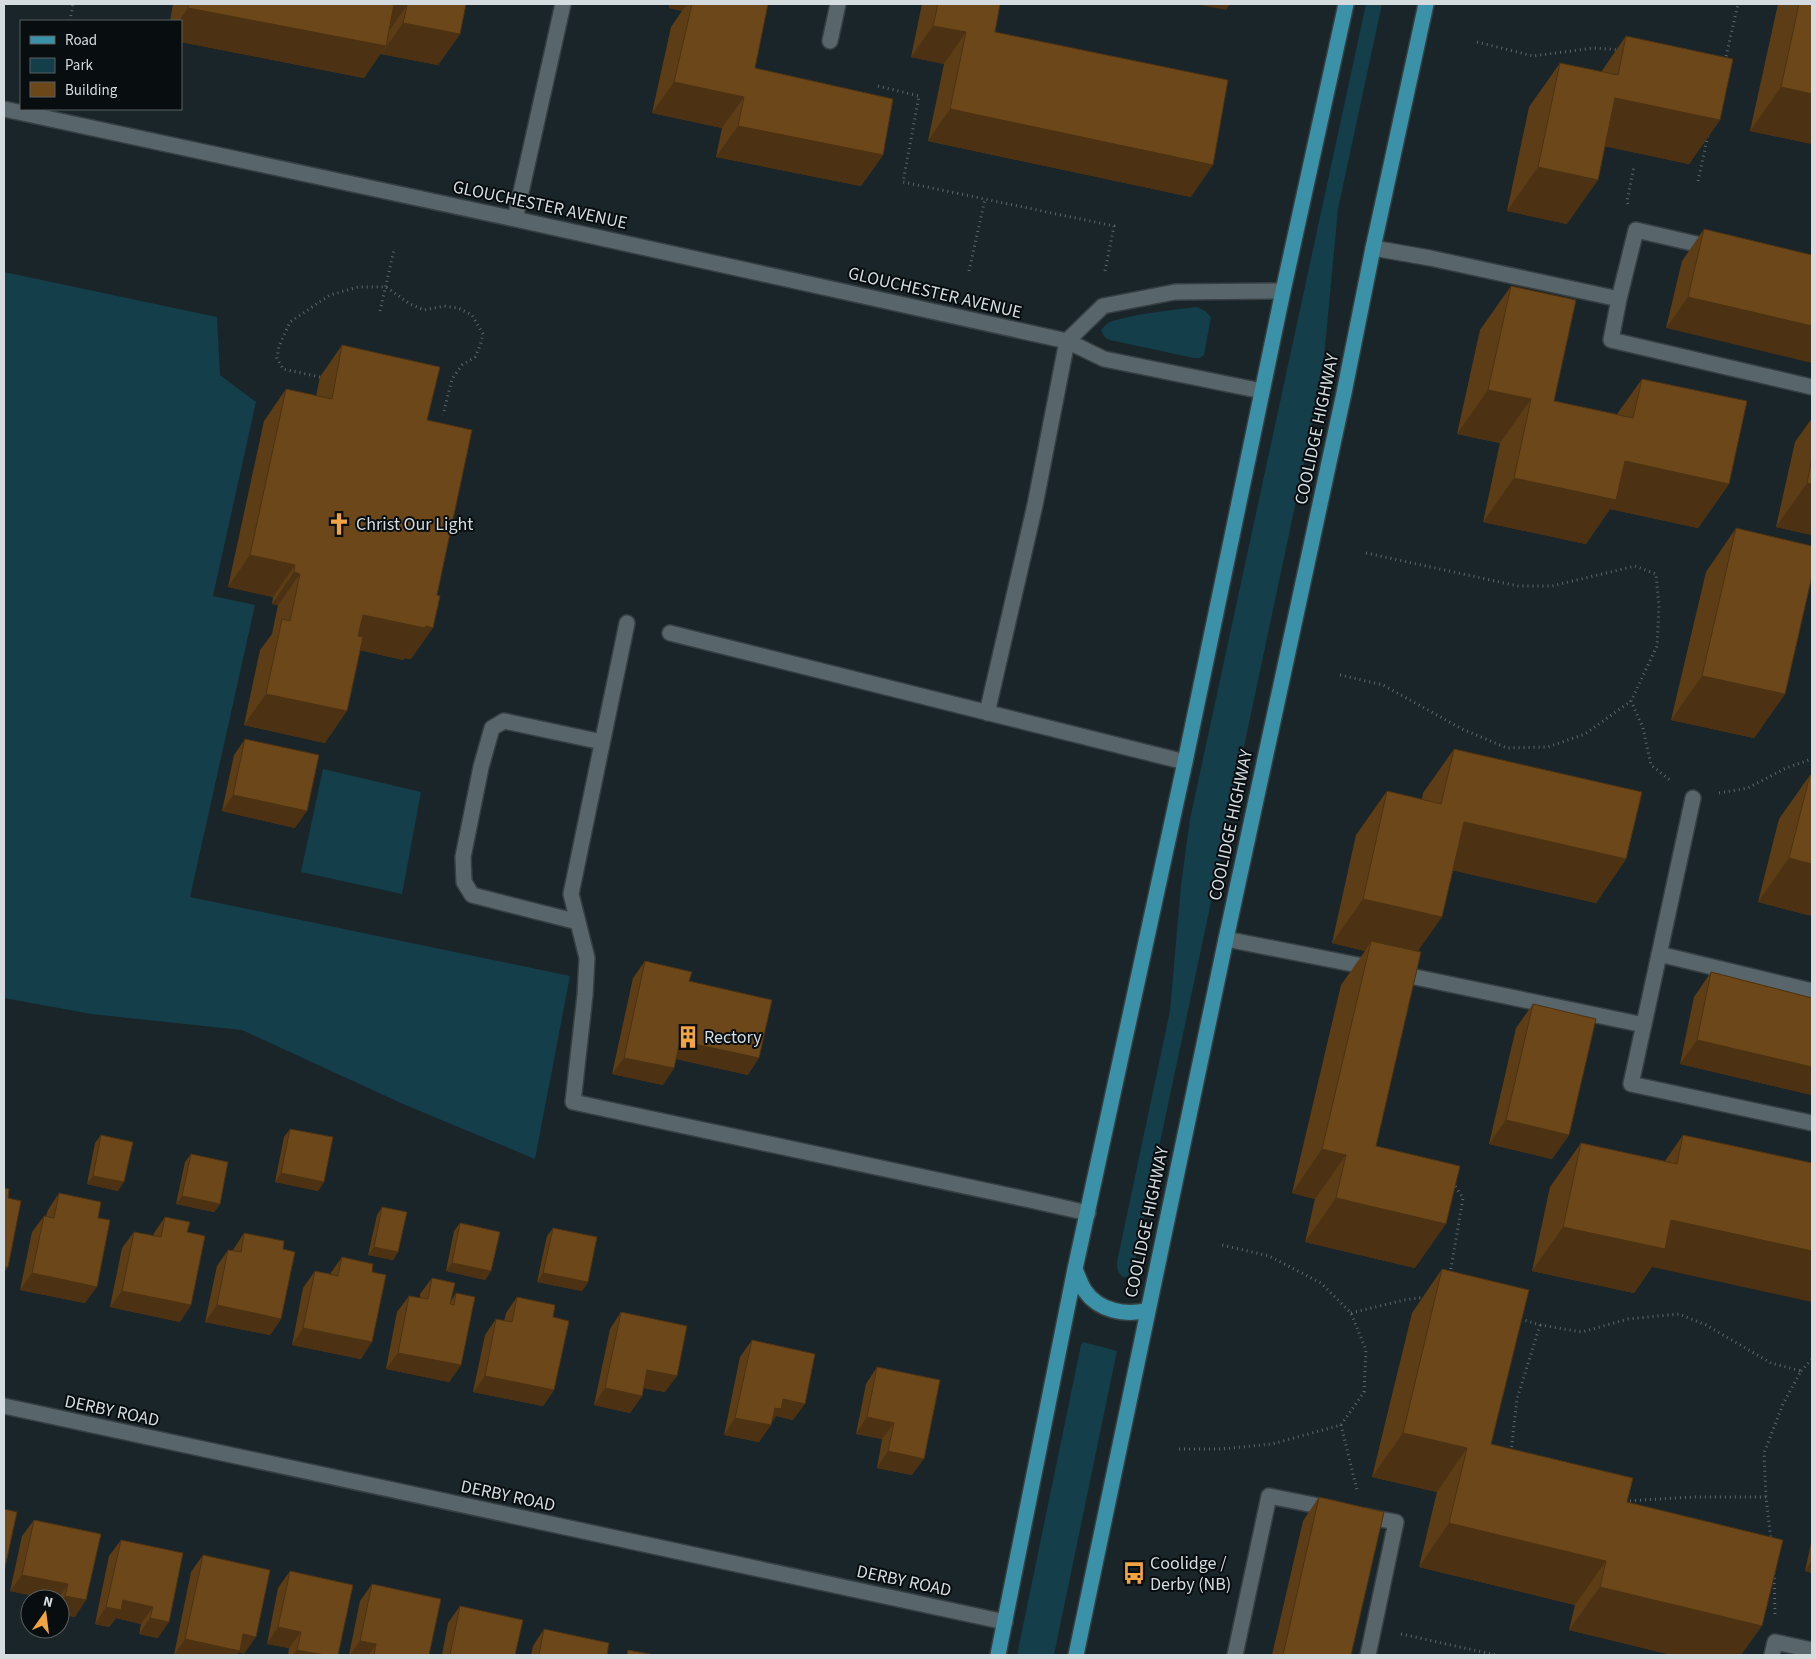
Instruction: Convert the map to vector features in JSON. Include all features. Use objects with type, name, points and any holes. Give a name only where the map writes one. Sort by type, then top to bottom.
[{"type":"main road","points":[[998,1655],[1076,1269],[1185,762],[1283,290],[1346,4]]},
{"type":"main road","name":"COOLIDGE HIGHWAY","points":[[1076,1655],[1226,939],[1426,4]]},
{"type":"main road","points":[[1076,1269],[1084,1290],[1093,1300],[1100,1304],[1121,1313],[1137,1313],[1148,1310]]},
{"type":"street","points":[[515,219],[563,4]]},
{"type":"street","points":[[830,41],[838,4]]},
{"type":"street","name":"GLOUCHESTER AVENUE","points":[[4,109],[515,219],[1067,342],[1104,359],[1262,391]]},
{"type":"street","points":[[1729,251],[1636,230],[1611,340],[1812,387]]},
{"type":"street","points":[[1373,248],[1430,258],[1619,299]]},
{"type":"street","points":[[987,713],[1035,505],[1067,342],[1103,306],[1176,292],[1283,290]]},
{"type":"street","points":[[627,623],[571,894],[587,958],[585,995],[573,1102],[1088,1213]]},
{"type":"street","points":[[670,633],[1185,762]]},
{"type":"street","points":[[578,922],[472,895],[464,882],[464,857],[481,767],[492,728],[504,721],[602,742]]},
{"type":"street","points":[[1693,798],[1631,1084],[1812,1123]]},
{"type":"street","points":[[1226,939],[1644,1025]]},
{"type":"street","points":[[1659,954],[1812,991]]},
{"type":"street","name":"DERBY ROAD","points":[[4,1406],[1005,1622]]},
{"type":"street","points":[[1235,1655],[1268,1496],[1396,1522],[1368,1655]]},
{"type":"street","points":[[1773,1649],[1812,1650]]},
{"type":"path","points":[[70,20],[73,4]]},
{"type":"path","points":[[1725,62],[1738,4]]},
{"type":"path","points":[[1477,42],[1533,56],[1594,48],[1621,50]]},
{"type":"path","points":[[878,86],[919,96],[903,182],[1114,226],[1105,271]]},
{"type":"path","points":[[1698,181],[1710,126]]},
{"type":"path","points":[[1634,166],[1627,201],[1636,230]]},
{"type":"path","points":[[968,271],[985,199]]},
{"type":"path","points":[[380,311],[394,250]]},
{"type":"path","points":[[320,377],[283,370],[277,358],[279,346],[290,322],[330,296],[358,287],[386,287],[410,304],[424,310],[444,306],[458,308],[472,315],[483,334],[475,357],[462,365],[452,379],[443,415]]},
{"type":"path","points":[[1340,676],[1383,685],[1462,729],[1507,748],[1548,747],[1585,734],[1631,701],[1657,646],[1659,606],[1656,574],[1635,566],[1552,586],[1518,586],[1366,553]]},
{"type":"path","points":[[1631,701],[1643,728],[1651,765],[1693,798],[1748,788],[1786,768],[1812,759]]},
{"type":"path","points":[[1450,1275],[1463,1198],[1454,1183]]},
{"type":"path","points":[[1222,1245],[1269,1256],[1321,1283],[1351,1313],[1366,1350],[1364,1392],[1342,1425],[1353,1513]]},
{"type":"path","points":[[1351,1313],[1429,1296]]},
{"type":"path","points":[[1512,1316],[1540,1326],[1582,1332],[1628,1319],[1679,1314],[1706,1325],[1771,1363],[1801,1371]]},
{"type":"path","points":[[1511,1460],[1517,1399],[1540,1326]]},
{"type":"path","points":[[1771,1544],[1764,1453],[1783,1404],[1801,1371],[1812,1359]]},
{"type":"path","points":[[1179,1449],[1221,1449],[1272,1444],[1342,1425]]},
{"type":"path","points":[[1621,1501],[1694,1497],[1766,1497]]},
{"type":"path","points":[[1773,1649],[1776,1580],[1774,1562]]},
{"type":"path","points":[[1374,1627],[1496,1655]]},
{"type":"green space","points":[[1366,4],[1382,4],[1338,209],[1324,358],[1316,407],[1133,1270],[1127,1277],[1123,1277],[1118,1271],[1117,1262],[1170,1011],[1181,885],[1190,819]]},
{"type":"green space","points":[[4,272],[217,317],[220,375],[256,402],[213,596],[255,605],[190,897],[570,976],[535,1159],[403,1104],[242,1030],[91,1014],[4,998]]},
{"type":"green space","points":[[1197,307],[1211,317],[1204,355],[1200,358],[1110,340],[1104,336],[1101,330],[1109,323],[1119,319]]},
{"type":"green space","points":[[323,769],[421,792],[402,894],[301,872]]},
{"type":"green space","points":[[1083,1342],[1117,1351],[1054,1655],[1017,1655],[1081,1345]]},
{"type":"building","points":[[189,4],[394,4],[386,46],[188,8]]},
{"type":"building","points":[[396,4],[466,4],[460,34],[403,23],[407,5]]},
{"type":"building","points":[[692,4],[768,4],[755,68],[893,99],[883,155],[738,126],[744,97],[674,82]]},
{"type":"building","points":[[938,4],[1000,4],[995,32],[1228,80],[1213,165],[950,109],[966,32],[933,26]]},
{"type":"building","points":[[1799,4],[1812,4],[1812,94],[1781,87]]},
{"type":"building","points":[[1626,36],[1733,59],[1720,120],[1615,98],[1598,180],[1538,167],[1560,63],[1618,75]]},
{"type":"building","points":[[1704,229],[1812,255],[1812,326],[1688,297]]},
{"type":"building","points":[[1511,286],[1576,300],[1554,401],[1633,418],[1642,379],[1747,401],[1729,484],[1625,461],[1616,500],[1514,478],[1531,399],[1488,390]]},
{"type":"building","name":"Christ Our Light","points":[[342,345],[440,367],[427,420],[472,430],[437,595],[440,596],[433,628],[363,615],[358,636],[363,637],[347,711],[266,694],[282,619],[290,621],[300,574],[294,572],[295,565],[250,555],[286,389],[332,399]]},
{"type":"building","points":[[1812,458],[1812,484],[1807,483]]},
{"type":"building","points":[[1736,528],[1812,546],[1812,576],[1785,694],[1702,676]]},
{"type":"building","points":[[245,739],[319,755],[307,811],[233,795]]},
{"type":"building","points":[[1454,749],[1642,792],[1626,859],[1464,822],[1442,917],[1363,899],[1387,791],[1441,804]]},
{"type":"building","points":[[1810,775],[1812,775],[1812,864],[1789,858]]},
{"type":"building","points":[[1371,941],[1421,952],[1376,1146],[1460,1166],[1446,1224],[1336,1198],[1346,1155],[1322,1149]]},
{"type":"building","name":"Rectory","points":[[645,961],[692,972],[689,981],[772,1000],[759,1058],[680,1041],[674,1068],[624,1058]]},
{"type":"building","points":[[1711,972],[1812,998],[1812,1067],[1697,1040]]},
{"type":"building","points":[[1533,1004],[1596,1019],[1569,1135],[1506,1120]]},
{"type":"building","points":[[290,1129],[333,1137],[324,1182],[281,1173]]},
{"type":"building","points":[[101,1135],[133,1142],[124,1182],[93,1176]]},
{"type":"building","points":[[1683,1135],[1812,1163],[1812,1251],[1671,1220],[1665,1249],[1563,1227],[1581,1143],[1677,1164]]},
{"type":"building","points":[[191,1154],[228,1162],[220,1204],[182,1196]]},
{"type":"building","points":[[4,1188],[9,1189],[8,1198],[21,1201],[8,1267],[4,1267]]},
{"type":"building","points":[[59,1193],[101,1202],[98,1218],[110,1220],[97,1287],[32,1273],[44,1216],[54,1218]]},
{"type":"building","points":[[382,1207],[407,1212],[398,1252],[374,1247]]},
{"type":"building","points":[[165,1217],[190,1222],[187,1232],[205,1236],[191,1305],[122,1291],[134,1232],[161,1237]]},
{"type":"building","points":[[460,1223],[500,1232],[491,1271],[452,1263]]},
{"type":"building","points":[[553,1228],[597,1237],[588,1282],[543,1273]]},
{"type":"building","points":[[244,1233],[284,1241],[283,1249],[295,1252],[281,1319],[217,1305],[228,1250],[241,1252]]},
{"type":"building","points":[[342,1257],[373,1264],[372,1272],[386,1275],[372,1342],[303,1328],[315,1271],[338,1276]]},
{"type":"building","points":[[1442,1269],[1529,1290],[1491,1444],[1633,1478],[1627,1502],[1783,1540],[1762,1626],[1600,1587],[1606,1561],[1449,1523],[1467,1448],[1403,1433]]},
{"type":"building","points":[[432,1278],[455,1283],[450,1304],[454,1305],[456,1293],[475,1297],[461,1365],[398,1353],[409,1296],[428,1299]]},
{"type":"building","points":[[517,1297],[555,1305],[553,1317],[569,1321],[554,1390],[485,1376],[496,1319],[512,1322]]},
{"type":"building","points":[[621,1312],[687,1326],[677,1376],[647,1370],[642,1396],[605,1388]]},
{"type":"building","points":[[752,1340],[815,1354],[805,1404],[783,1399],[781,1409],[775,1408],[771,1425],[735,1418]]},
{"type":"building","points":[[877,1367],[940,1380],[924,1459],[888,1451],[894,1423],[867,1417]]},
{"type":"building","points":[[1319,1497],[1384,1512],[1351,1655],[1283,1655]]},
{"type":"building","points":[[4,1509],[17,1512],[4,1572]]},
{"type":"building","points":[[34,1520],[101,1534],[86,1600],[70,1597],[70,1589],[67,1589],[68,1584],[22,1575]]},
{"type":"building","points":[[121,1540],[183,1553],[169,1622],[150,1618],[153,1607],[123,1600],[121,1610],[106,1607]]},
{"type":"building","points":[[203,1555],[270,1570],[256,1637],[243,1634],[240,1651],[185,1639]]},
{"type":"building","points":[[290,1571],[353,1585],[338,1655],[325,1655],[297,1650],[301,1632],[278,1627]]},
{"type":"building","points":[[372,1584],[441,1599],[429,1655],[374,1655],[376,1644],[360,1641]]},
{"type":"building","points":[[460,1606],[523,1620],[515,1655],[450,1655]]},
{"type":"building","points":[[544,1629],[609,1643],[607,1655],[539,1655]]},
{"type":"building","points":[[628,1650],[655,1655],[627,1655]]},
{"type":"place","name":"Christ Our Light","points":[[339,524]]},
{"type":"place","name":"Rectory","points":[[688,1037]]},
{"type":"place","name":"Coolidge / Derby (NB)","points":[[1134,1573]]}]
